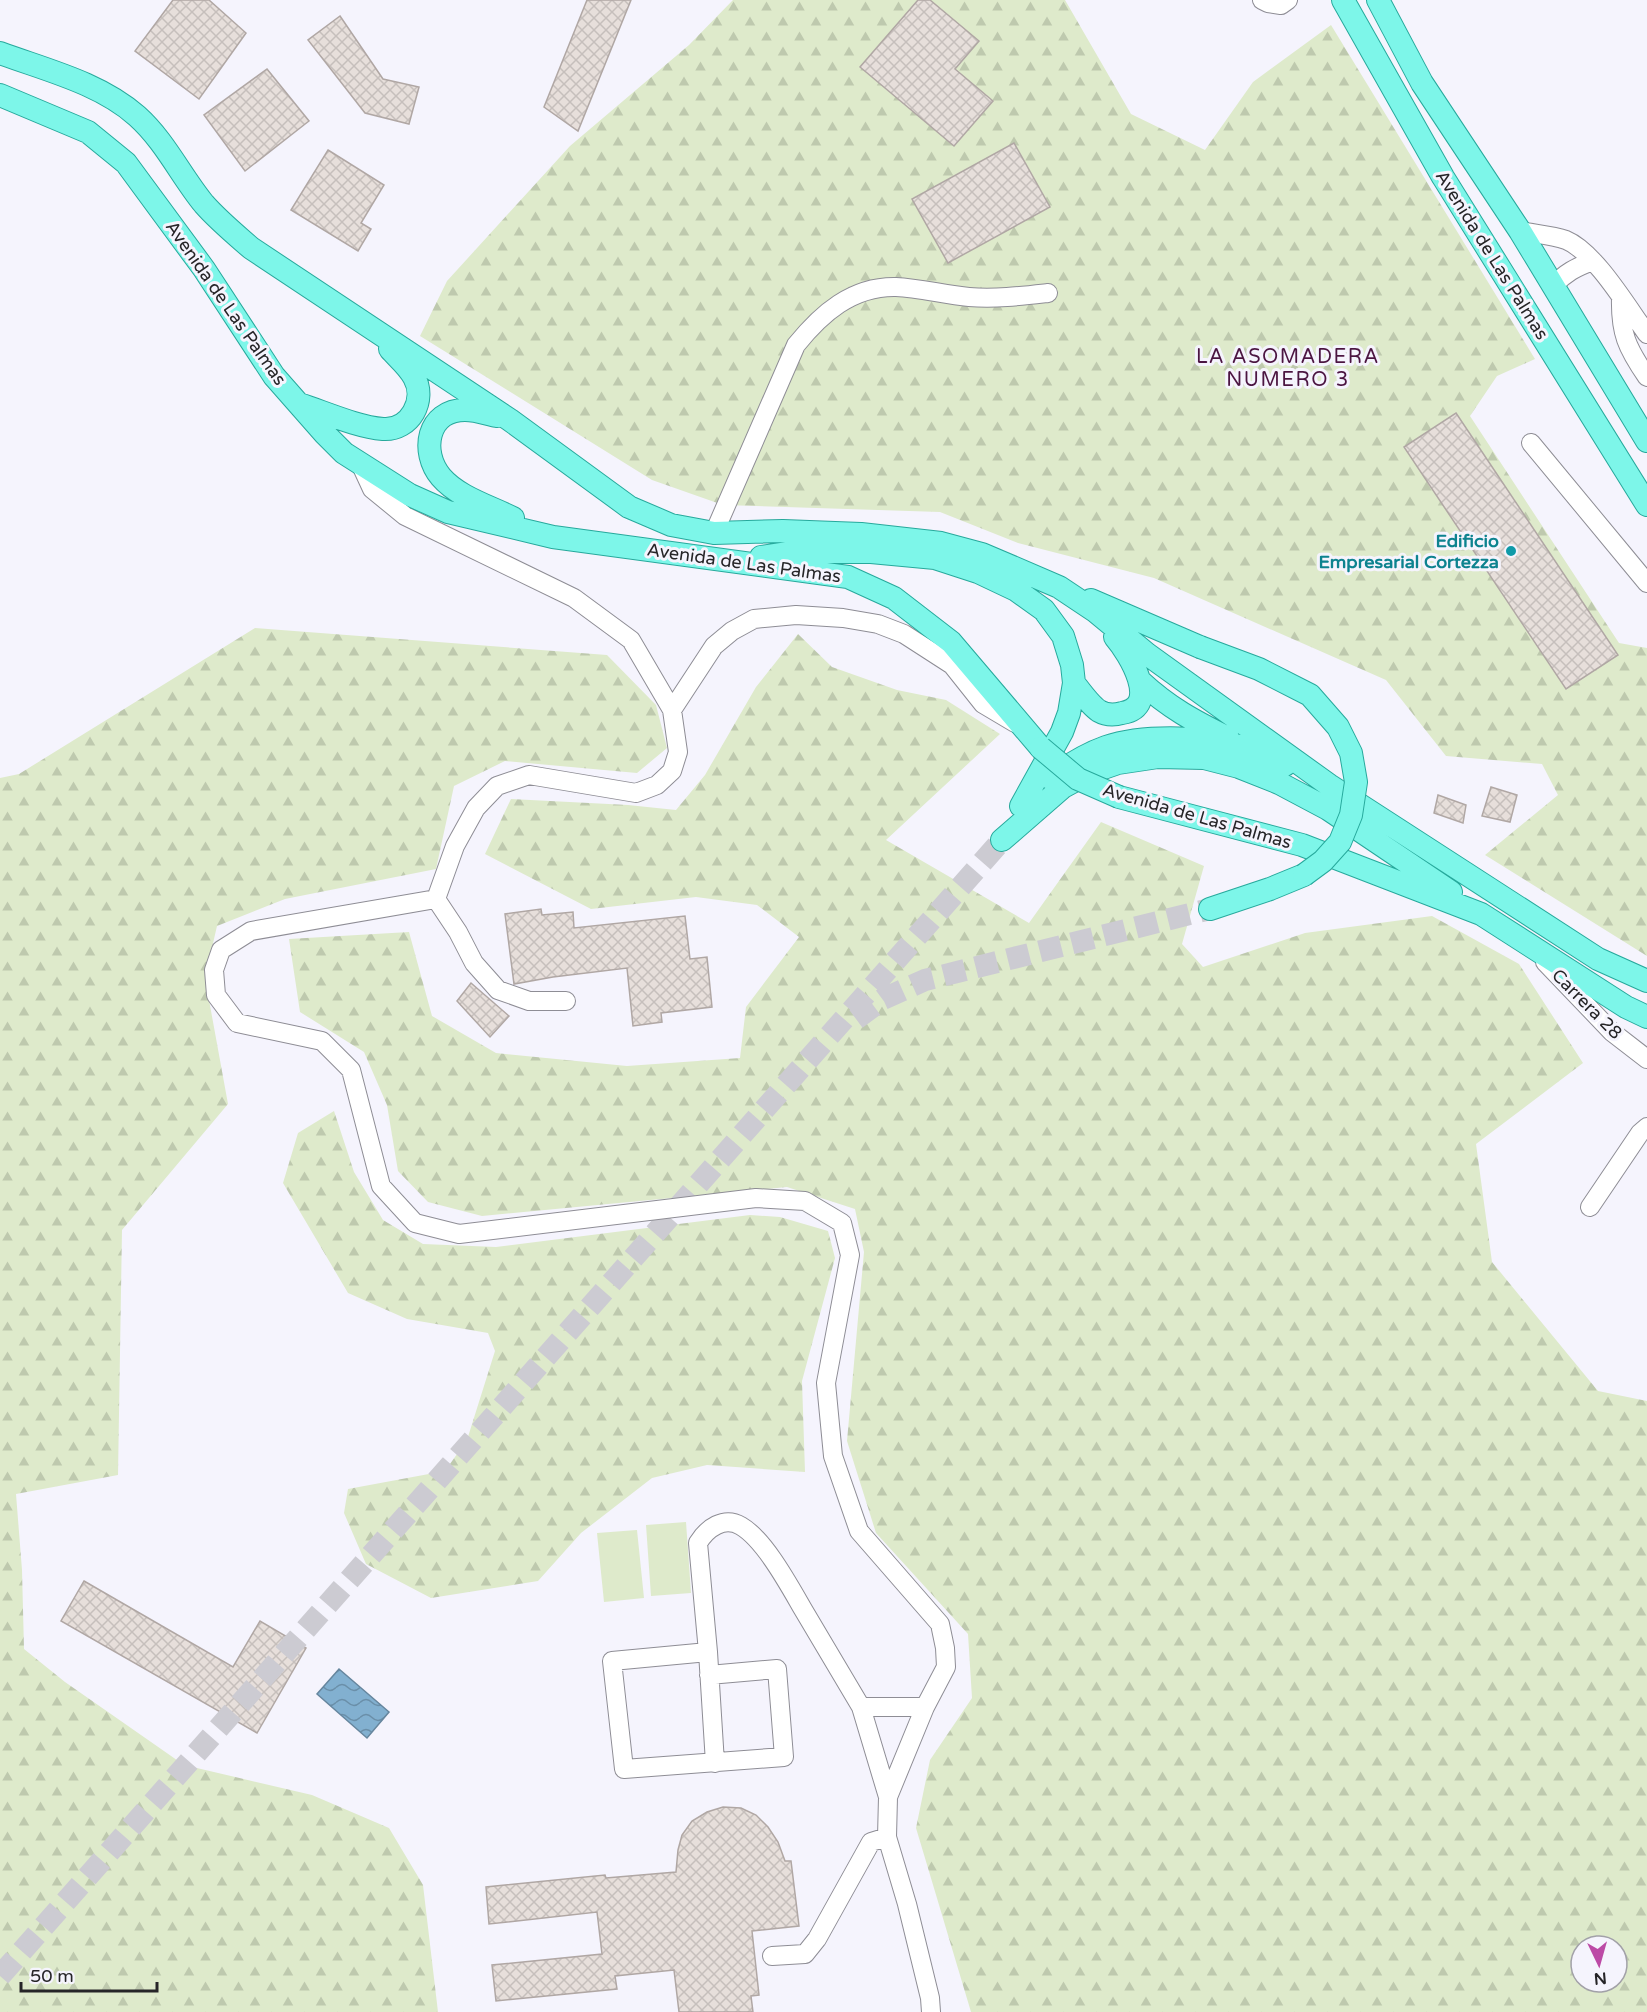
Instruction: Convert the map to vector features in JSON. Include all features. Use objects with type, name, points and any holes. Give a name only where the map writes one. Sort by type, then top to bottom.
[{"type":"main road","name":"Avenida de Las Palmas","points":[[1343,0],[1443,177],[1647,505]]},
{"type":"main road","name":"Avenida de Las Palmas","points":[[1378,0],[1422,83],[1520,231],[1647,441]]},
{"type":"main road","name":"Avenida de Las Palmas","points":[[0,53],[81,83],[113,99],[137,116],[152,132],[204,203],[251,248],[510,420],[628,507],[671,525],[714,533],[783,531],[861,534],[941,543],[982,554],[1059,587],[1095,611],[1147,654],[1329,784],[1598,959],[1646,982]]},
{"type":"main road","name":"Avenida de Las Palmas","points":[[0,95],[87,132],[126,163],[204,269],[274,376],[344,453],[410,495],[448,512],[553,537],[848,577],[894,598],[951,642],[1041,748],[1078,779],[1119,797],[1302,845],[1481,914],[1626,1007],[1647,1017]]},
{"type":"main road","points":[[299,404],[370,427],[385,429],[397,427],[415,412],[419,391],[415,378],[362,320]]},
{"type":"main road","points":[[510,420],[464,410],[446,414],[436,423],[430,434],[428,448],[433,462],[440,476],[455,490],[553,537]]},
{"type":"main road","points":[[735,561],[795,552],[871,552],[934,558],[978,572],[1016,590],[1044,610],[1063,636],[1072,665],[1074,684],[1069,713],[1062,732],[1002,840],[1063,787],[1089,773],[1118,763],[1158,757],[1204,758],[1239,767],[1279,783],[1328,810],[1471,905],[1481,914]]},
{"type":"main road","points":[[1059,587],[1200,647],[1259,669],[1310,695],[1338,727],[1351,753],[1356,783],[1351,815],[1340,842],[1323,861],[1304,875],[1210,909]]},
{"type":"main road","points":[[1095,611],[1122,645],[1140,681],[1158,698],[1181,714],[1251,750],[1329,784]]},
{"type":"main road","points":[[1074,684],[1099,711],[1113,715],[1128,712],[1138,704],[1141,693],[1140,681]]},
{"type":"main road","points":[[1021,806],[1050,777],[1080,759],[1107,747],[1145,740],[1178,739],[1213,741],[1251,750]]},
{"type":"street","points":[[1262,0],[1281,5],[1288,0]]},
{"type":"street","points":[[1520,231],[1566,241],[1583,252],[1593,261],[1647,334]]},
{"type":"street","points":[[1553,286],[1563,275],[1574,268],[1593,261]]},
{"type":"street","points":[[714,533],[796,345],[814,322],[840,302],[866,291],[894,287],[969,297],[1010,298],[1048,293]]},
{"type":"street","points":[[1621,298],[1621,317],[1627,344],[1647,377]]},
{"type":"street","points":[[1531,442],[1647,583]]},
{"type":"street","points":[[360,463],[372,489],[405,516],[574,598],[631,640],[672,710],[678,752],[672,771],[657,785],[636,793],[529,775],[497,786],[476,808],[455,846],[436,899]]},
{"type":"street","points":[[672,710],[714,646],[732,631],[754,619],[796,615],[843,618],[878,624],[904,634],[952,665],[983,704],[1024,728]]},
{"type":"street","points":[[436,899],[474,963],[498,990],[529,1001],[566,1001]]},
{"type":"street","points":[[436,899],[251,931],[221,950],[214,970],[216,995],[237,1023],[322,1041],[351,1070],[381,1186],[415,1223],[459,1233],[756,1198],[805,1202],[842,1223],[850,1255],[826,1383],[833,1456],[859,1531],[940,1624],[945,1647],[946,1667],[926,1707],[888,1797]]},
{"type":"street","name":"Carrera 28","points":[[1529,946],[1612,1032],[1647,1059]]},
{"type":"street","points":[[1590,1207],[1640,1133],[1647,1127]]},
{"type":"street","points":[[715,1762],[699,1543],[713,1526],[726,1523],[741,1526],[773,1559],[861,1707],[888,1797],[886,1837],[910,1914],[930,1998],[931,2012]]},
{"type":"street","points":[[708,1652],[612,1661],[624,1769],[784,1757],[777,1669],[709,1675]]},
{"type":"street","points":[[861,1707],[926,1707]]},
{"type":"street","points":[[772,1956],[805,1954],[817,1939],[871,1842],[886,1837]]},
{"type":"green space","points":[[733,0],[1065,0],[1131,114],[1205,150],[1253,82],[1331,25],[1535,359],[1497,376],[1470,416],[1619,643],[1647,648],[1647,956],[1485,855],[1558,795],[1542,764],[1446,756],[1386,680],[1154,578],[1018,543],[940,512],[723,505],[652,480],[420,336],[447,281],[570,146],[689,45]]},
{"type":"green space","points":[[255,628],[607,655],[656,705],[667,748],[637,773],[505,761],[454,786],[436,869],[285,899],[217,926],[205,978],[228,1104],[122,1230],[118,1475],[16,1494],[22,1570],[24,1649],[65,1682],[184,1765],[312,1795],[389,1828],[423,1885],[438,2012],[0,2012],[0,778],[19,774]]},
{"type":"green space","points":[[798,634],[832,667],[897,690],[946,700],[1000,734],[886,840],[1029,923],[1101,822],[1204,866],[1182,944],[1203,967],[1305,933],[1432,916],[1519,964],[1583,1063],[1476,1144],[1492,1262],[1598,1391],[1647,1401],[1647,2012],[971,2012],[916,1828],[930,1760],[972,1698],[968,1634],[876,1533],[847,1441],[864,1252],[855,1209],[787,1187],[482,1216],[428,1202],[398,1171],[387,1105],[364,1052],[300,1012],[289,939],[409,932],[432,1016],[496,1053],[627,1066],[740,1058],[746,1007],[799,937],[757,905],[696,897],[591,909],[485,854],[511,799],[676,810],[705,775],[756,687]]},
{"type":"green space","points":[[334,1111],[354,1172],[383,1220],[423,1244],[496,1247],[750,1215],[780,1217],[828,1231],[835,1258],[802,1381],[805,1472],[707,1465],[652,1478],[581,1533],[538,1581],[431,1598],[366,1564],[344,1513],[348,1489],[445,1471],[467,1440],[495,1351],[488,1333],[407,1319],[348,1293],[283,1183],[298,1133]]},
{"type":"green space","points":[[686,1522],[691,1593],[651,1596],[646,1525]]},
{"type":"green space","points":[[637,1530],[644,1598],[604,1602],[597,1533]]},
{"type":"water","points":[[339,1669],[389,1712],[367,1738],[317,1694]]},
{"type":"building","points":[[173,0],[209,0],[246,33],[199,99],[135,51]]},
{"type":"building","points":[[587,0],[631,0],[578,131],[544,107]]},
{"type":"building","points":[[918,0],[930,0],[979,41],[955,69],[993,101],[954,146],[860,67]]},
{"type":"building","points":[[340,16],[383,79],[419,87],[409,124],[365,113],[308,40]]},
{"type":"building","points":[[267,69],[309,121],[245,171],[204,115]]},
{"type":"building","points":[[1014,143],[1050,207],[948,263],[912,199]]},
{"type":"building","points":[[328,150],[384,185],[361,223],[371,229],[358,251],[291,210]]},
{"type":"building","name":"Edificio Empresarial Cortezza","points":[[1456,413],[1618,655],[1566,689],[1404,447]]},
{"type":"building","points":[[1491,787],[1517,795],[1510,822],[1482,816]]},
{"type":"building","points":[[1438,795],[1466,805],[1463,823],[1434,813]]},
{"type":"building","points":[[541,909],[542,915],[573,912],[574,928],[685,916],[690,959],[707,957],[712,1007],[661,1013],[662,1022],[633,1026],[627,968],[514,984],[505,914]]},
{"type":"building","points":[[471,983],[509,1016],[490,1037],[457,1001]]},
{"type":"building","points":[[84,1581],[233,1667],[260,1621],[306,1648],[257,1733],[61,1621]]},
{"type":"building","points":[[723,1807],[741,1808],[756,1815],[778,1842],[785,1861],[791,1861],[799,1926],[752,1931],[759,1995],[751,1996],[753,2012],[679,2012],[674,1970],[615,1976],[617,1989],[496,2001],[492,1965],[602,1954],[597,1912],[489,1924],[486,1887],[605,1875],[606,1878],[676,1872],[682,1835],[692,1821],[707,1812]]},
{"type":"tunnel","points":[[0,1976],[1002,840]]},
{"type":"tunnel","points":[[856,1019],[883,999],[925,980],[1210,909]]},
{"type":"place","name":"Edificio Empresarial Cortezza","points":[[1511,551]]},
{"type":"district","name":"LA ASOMADERA NUMERO 3","points":[[1288,368]]}]
